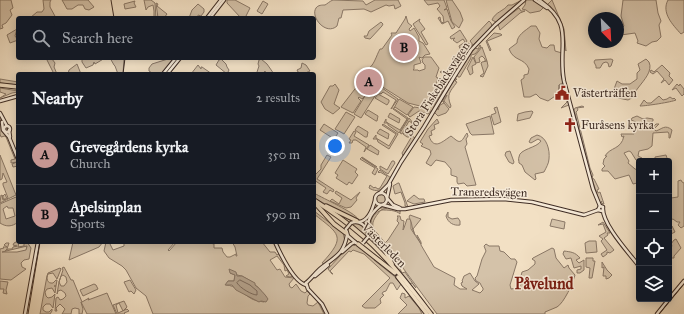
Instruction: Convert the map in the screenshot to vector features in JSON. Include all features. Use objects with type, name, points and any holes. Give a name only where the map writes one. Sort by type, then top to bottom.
[{"type":"highway","points":[[0,86],[16,88]]},
{"type":"highway","points":[[316,202],[358,222]]},
{"type":"highway","name":"Västerleden","points":[[316,202],[360,233],[394,269],[430,314]]},
{"type":"highway","points":[[316,203],[332,222],[347,232]]},
{"type":"highway","name":"Västerleden","points":[[316,203],[363,240],[395,274],[427,314]]},
{"type":"highway","points":[[368,233],[384,249],[394,269]]},
{"type":"highway","points":[[357,243],[395,274]]},
{"type":"highway","points":[[421,306],[424,314]]},
{"type":"street","points":[[210,16],[220,2],[224,0]]},
{"type":"street","name":"Stora Fiskebäcksvägen","points":[[380,193],[388,185],[471,50],[495,25],[524,0]]},
{"type":"street","points":[[536,0],[550,11],[560,23]]},
{"type":"street","points":[[539,0],[553,12],[560,23],[564,39],[562,69],[564,81],[593,189],[600,209],[618,239],[636,262]]},
{"type":"street","points":[[165,72],[174,60]]},
{"type":"street","points":[[169,72],[178,60]]},
{"type":"street","points":[[0,103],[9,98],[16,96]]},
{"type":"street","points":[[1,116],[10,128],[10,136],[16,151]]},
{"type":"street","points":[[1,116],[3,129],[9,137],[16,154]]},
{"type":"street","points":[[5,131],[5,126],[8,126]]},
{"type":"street","points":[[5,131],[9,130]]},
{"type":"street","name":"Stora Fiskebäcksvägen","points":[[387,198],[391,181],[403,159]]},
{"type":"street","points":[[306,284],[320,269],[341,252],[345,245],[348,225],[351,222],[358,222],[366,219],[372,210],[376,196],[380,193],[384,194],[394,205],[402,209]]},
{"type":"street","points":[[306,284],[337,258],[350,244],[363,243],[368,233],[370,217],[374,211],[386,202],[387,198]]},
{"type":"street","name":"Traneredsvägen","points":[[382,205],[402,209],[451,200],[506,199],[532,202],[584,215],[600,209]]},
{"type":"street","points":[[375,200],[377,204],[382,205]]},
{"type":"street","points":[[358,222],[368,233]]},
{"type":"street","points":[[347,232],[357,243]]},
{"type":"street","points":[[25,314],[38,244]]},
{"type":"street","points":[[275,244],[292,273],[302,283],[306,284],[308,289],[322,304],[327,314]]},
{"type":"street","points":[[672,295],[684,281]]},
{"type":"street","points":[[657,314],[664,302]]},
{"type":"shaded area","points":[[0,0],[11,0],[13,8],[10,10],[12,15],[6,23],[2,25],[3,28],[0,29]]},
{"type":"shaded area","points":[[43,0],[51,0],[50,7],[55,16],[32,16],[37,12],[42,12],[44,9]]},
{"type":"shaded area","points":[[62,0],[88,0],[94,7],[89,10],[85,9],[83,5],[78,5],[72,9],[67,9]]},
{"type":"shaded area","points":[[144,0],[151,0],[155,3],[156,16],[154,16],[153,5],[148,7],[146,10]]},
{"type":"shaded area","points":[[227,0],[235,0],[250,8],[246,16],[239,16],[227,3]]},
{"type":"shaded area","points":[[333,0],[363,1],[366,5],[375,0],[398,0],[401,6],[395,9],[394,5],[386,5],[371,12],[364,9],[343,10],[337,26],[328,29],[320,24],[315,16],[316,8],[320,5],[325,5]]},
{"type":"shaded area","points":[[424,0],[444,0],[447,8],[444,10],[447,9],[451,21],[455,27],[452,29],[448,21],[444,23],[443,16],[437,9],[440,6],[438,3],[428,5]]},
{"type":"shaded area","points":[[446,0],[452,0],[460,12],[463,20],[459,28],[452,22]]},
{"type":"shaded area","points":[[526,0],[534,0],[544,7],[540,11],[530,13],[522,9]]},
{"type":"shaded area","points":[[552,0],[564,29],[566,51],[561,25],[547,5]]},
{"type":"shaded area","points":[[623,0],[656,0],[661,21],[659,25],[661,37],[657,41],[646,46],[637,43],[638,41],[635,33],[624,35],[624,12],[622,12]]},
{"type":"shaded area","points":[[668,0],[684,0],[684,32],[681,34],[667,14],[666,5]]},
{"type":"shaded area","points":[[135,1],[134,3],[136,7],[125,9],[124,4]]},
{"type":"shaded area","points":[[263,1],[268,4],[262,14],[257,11]]},
{"type":"shaded area","points":[[520,1],[498,21],[496,22],[492,20],[495,15],[508,5],[512,5]]},
{"type":"shaded area","points":[[156,3],[158,4],[157,6],[167,14],[166,16],[158,16]]},
{"type":"shaded area","points":[[198,4],[204,9],[204,12],[201,16],[190,16],[192,10]]},
{"type":"shaded area","points":[[519,8],[521,11],[525,11],[520,13],[500,30],[498,24]]},
{"type":"shaded area","points":[[406,16],[408,23],[412,26],[409,29],[410,31],[414,28],[419,37],[419,41],[423,43],[430,54],[425,55],[422,58],[419,57],[421,63],[414,65],[413,70],[419,71],[425,69],[425,65],[422,60],[424,57],[431,57],[439,68],[436,77],[438,78],[436,85],[439,87],[444,74],[440,72],[442,71],[446,73],[438,92],[424,107],[408,103],[381,86],[373,86],[369,77],[366,77],[361,84],[359,83],[362,74],[369,69],[380,49],[382,49],[392,35],[391,33],[396,33]]},
{"type":"shaded area","points":[[420,19],[419,21],[425,29],[421,32],[428,44],[426,45],[413,24]]},
{"type":"shaded area","points":[[489,21],[492,26],[473,45],[470,41]]},
{"type":"shaded area","points":[[381,22],[383,24],[382,26],[370,39],[365,38],[364,36],[367,36],[369,31]]},
{"type":"shaded area","points":[[531,26],[536,26],[540,33],[539,39],[542,47],[547,48],[550,45],[554,45],[555,51],[562,53],[561,75],[569,105],[561,108],[567,102],[563,89],[560,89],[559,85],[558,94],[548,101],[540,98],[536,94],[530,97],[524,97],[521,80],[524,78],[524,75],[528,74],[529,69],[527,65],[511,53],[509,49],[517,43],[520,35]]},
{"type":"shaded area","points":[[16,30],[16,41],[10,43],[7,35]]},
{"type":"shaded area","points":[[460,30],[467,41],[461,51],[459,46],[465,42],[463,39],[457,43],[453,40],[455,38],[451,39],[450,37]]},
{"type":"shaded area","points":[[494,33],[502,35],[487,41],[491,50],[490,51],[486,41]]},
{"type":"shaded area","points":[[468,43],[473,46],[454,73],[449,73],[448,71],[454,65]]},
{"type":"shaded area","points":[[480,45],[481,47],[475,54],[471,55],[471,58],[460,77],[458,77],[457,74],[475,48],[478,49]]},
{"type":"shaded area","points":[[482,47],[487,61],[485,61],[482,56],[479,58],[480,62],[476,63],[474,57]]},
{"type":"shaded area","points":[[473,57],[476,64],[472,66],[473,73],[470,75],[467,69]]},
{"type":"shaded area","points":[[646,59],[650,65],[649,72],[633,96],[628,100],[618,98],[614,89],[617,81],[622,84],[630,84],[637,79],[637,73],[640,70],[638,64]]},
{"type":"shaded area","points":[[47,60],[53,60],[55,63],[54,67],[56,72],[53,72]]},
{"type":"shaded area","points":[[82,60],[102,60],[95,64],[94,62],[93,65],[86,68]]},
{"type":"shaded area","points":[[111,60],[124,60],[123,72],[117,72]]},
{"type":"shaded area","points":[[165,60],[173,60],[163,72],[149,71],[152,64]]},
{"type":"shaded area","points":[[219,60],[222,60],[229,70],[228,72],[225,72],[216,65]]},
{"type":"shaded area","points":[[259,60],[262,60],[273,72],[257,72],[259,66]]},
{"type":"shaded area","points":[[595,60],[613,60],[611,66],[609,67],[608,63],[606,62],[603,63],[600,68],[596,68],[594,62]]},
{"type":"shaded area","points":[[487,61],[488,66],[483,77],[480,76],[484,73],[481,63]]},
{"type":"shaded area","points":[[302,63],[306,65],[310,71],[298,72],[297,70],[301,68]]},
{"type":"shaded area","points":[[77,64],[80,72],[68,72]]},
{"type":"shaded area","points":[[198,65],[201,69],[202,67],[209,72],[193,72]]},
{"type":"shaded area","points":[[662,65],[670,73],[669,76],[673,80],[669,85],[665,80],[661,83],[664,79],[657,71],[653,74],[650,72],[651,70],[654,72]]},
{"type":"shaded area","points":[[447,74],[451,77],[449,82],[432,111],[426,107],[439,97],[449,78]]},
{"type":"shaded area","points":[[0,79],[16,82],[16,85],[0,83]]},
{"type":"shaded area","points":[[455,79],[457,79],[455,81],[457,82],[449,96],[450,108],[444,101],[447,95],[443,100],[444,103],[443,101],[441,102]]},
{"type":"shaded area","points":[[335,84],[339,90],[334,104],[340,108],[333,114],[325,109],[321,102],[330,86]]},
{"type":"shaded area","points":[[677,84],[679,86],[680,84],[684,89],[684,94],[682,96],[676,88],[672,90]]},
{"type":"shaded area","points":[[358,85],[364,88],[380,88],[361,118],[354,114],[365,96],[362,99],[359,97],[358,98],[361,101],[353,113],[341,107]]},
{"type":"shaded area","points":[[0,88],[16,91],[16,92],[0,98],[6,94],[0,92]]},
{"type":"shaded area","points":[[382,88],[398,99],[391,109],[396,100],[383,92],[381,94],[379,93]]},
{"type":"shaded area","points":[[378,94],[389,100],[387,105],[375,98]]},
{"type":"shaded area","points":[[659,96],[663,100],[670,97],[676,100],[640,106],[644,100],[647,103],[651,103]]},
{"type":"shaded area","points":[[399,99],[413,107],[407,115],[395,107],[394,108]]},
{"type":"shaded area","points":[[444,103],[449,109],[446,113],[438,116],[434,112],[438,106],[438,110],[440,105]]},
{"type":"shaded area","points":[[582,106],[584,107],[577,108],[578,110],[576,112],[593,175],[592,178],[599,189],[597,190],[598,193],[600,192],[604,204],[601,203],[602,201],[600,203],[592,179],[574,110],[575,108]]},
{"type":"shaded area","points":[[414,107],[427,109],[431,112],[428,114],[419,111],[410,117],[408,115]]},
{"type":"shaded area","points":[[497,107],[501,122],[494,125],[491,115],[496,113],[494,108]]},
{"type":"shaded area","points":[[393,108],[408,118],[399,133],[388,125],[388,123],[400,130],[407,119]]},
{"type":"shaded area","points":[[368,110],[378,116],[377,121],[365,114]]},
{"type":"shaded area","points":[[346,112],[355,117],[344,134],[335,129]]},
{"type":"shaded area","points":[[533,112],[530,118],[517,121],[518,114]]},
{"type":"shaded area","points":[[390,113],[400,119],[399,123],[388,117]]},
{"type":"shaded area","points":[[490,116],[494,134],[472,135],[470,133],[466,124]]},
{"type":"shaded area","points":[[637,116],[643,119],[653,119],[651,122],[652,125],[654,126],[659,124],[654,129],[656,131],[665,127],[672,130],[670,138],[668,132],[653,133],[652,146],[648,149],[639,151],[638,156],[642,158],[636,158],[636,160],[631,152],[629,151],[624,153],[629,161],[628,163],[636,169],[636,183],[633,184],[629,175],[615,179],[608,171],[602,171],[605,166],[603,164],[607,153],[623,141],[624,136],[622,137],[621,134],[634,134],[633,130],[637,124],[631,120]]},
{"type":"shaded area","points":[[0,118],[16,155],[16,162],[11,163],[11,160],[15,159],[6,137],[1,137]]},
{"type":"shaded area","points":[[409,118],[413,123],[413,128],[409,137],[407,137],[403,134],[408,135],[412,129],[409,127],[412,123],[409,121],[402,134],[400,133]]},
{"type":"shaded area","points":[[437,119],[439,123],[434,125],[435,129],[431,131],[432,135],[429,136],[433,143],[439,144],[451,136],[455,140],[461,141],[467,133],[467,144],[465,147],[476,185],[467,186],[464,183],[458,184],[457,177],[451,175],[451,169],[445,162],[436,160],[431,166],[426,163],[431,154],[430,150],[421,146],[423,144],[420,142],[428,129]]},
{"type":"shaded area","points":[[324,124],[338,133],[334,139],[320,130]]},
{"type":"shaded area","points":[[383,124],[398,134],[389,149],[378,142],[377,139],[373,139],[376,135],[376,138],[389,146],[396,134],[382,125]]},
{"type":"shaded area","points":[[358,126],[368,132],[367,137],[355,130]]},
{"type":"shaded area","points":[[380,129],[389,134],[388,139],[377,133]]},
{"type":"shaded area","points":[[354,131],[356,132],[354,136],[369,145],[364,152],[366,147],[356,140],[349,143],[351,140],[349,139]]},
{"type":"shaded area","points":[[537,135],[543,138],[547,144],[549,155],[544,172],[535,174],[535,180],[525,172],[522,165],[519,163],[519,158],[522,152],[541,141],[538,139],[531,143],[529,142],[531,138]]},
{"type":"shaded area","points":[[412,136],[415,138],[403,156],[402,153]]},
{"type":"shaded area","points":[[370,145],[379,151],[378,155],[367,149]]},
{"type":"shaded area","points":[[510,151],[514,162],[513,164],[509,162],[505,155],[506,152]]},
{"type":"shaded area","points":[[0,155],[16,195],[0,203],[1,195],[3,196],[5,194],[7,199],[8,198],[3,185],[3,183],[7,182],[3,173],[2,179],[0,180]]},
{"type":"shaded area","points":[[327,155],[331,157],[317,179],[334,190],[333,192],[330,190],[327,194],[323,192],[326,188],[316,181],[316,174],[321,169],[321,165]]},
{"type":"shaded area","points":[[666,155],[667,158],[655,158]]},
{"type":"shaded area","points":[[362,157],[377,167],[362,158],[378,169],[375,175],[372,173],[375,168],[360,159]]},
{"type":"shaded area","points":[[343,160],[357,169],[355,172],[358,175],[352,184],[349,182],[347,185],[336,178],[338,175],[335,173]]},
{"type":"shaded area","points":[[392,161],[395,163],[388,174],[380,169],[380,166],[387,170]]},
{"type":"shaded area","points":[[16,162],[16,166],[13,167],[12,164]]},
{"type":"shaded area","points":[[380,170],[391,178],[382,189],[376,191],[369,188],[370,185],[374,188],[380,188],[387,176],[380,172],[379,173],[378,172]]},
{"type":"shaded area","points":[[681,180],[684,183],[684,226],[681,228],[678,225],[680,222],[672,219],[672,198],[678,197],[678,181]]},
{"type":"shaded area","points":[[398,183],[408,207],[405,206],[401,192],[395,194],[393,186]]},
{"type":"shaded area","points":[[336,191],[351,200],[360,192],[356,198],[357,200],[351,207],[346,208],[330,201],[332,199],[339,204],[342,198],[335,193]]},
{"type":"shaded area","points":[[316,194],[345,209],[358,219],[344,214],[316,199]]},
{"type":"shaded area","points":[[379,194],[383,194],[385,195],[385,203],[379,204],[376,201],[376,197]]},
{"type":"shaded area","points":[[414,195],[419,199],[424,199],[425,202],[414,204],[407,201]]},
{"type":"shaded area","points":[[16,197],[16,224],[9,226],[0,223],[0,204]],"holes":[[[7,206],[8,208],[13,208],[15,216],[6,219],[3,209]]]},
{"type":"shaded area","points":[[383,206],[388,206],[401,211],[388,207],[400,211],[400,214],[394,211],[382,210],[387,208],[380,208]]},
{"type":"shaded area","points":[[381,210],[374,220],[373,227],[385,243],[399,223],[397,221],[397,216],[400,216],[401,220],[404,221],[403,230],[407,219],[410,219],[411,229],[434,267],[455,278],[454,285],[460,289],[467,289],[462,286],[461,283],[463,282],[464,276],[470,273],[475,281],[479,284],[472,290],[480,293],[483,290],[480,283],[476,281],[475,278],[486,251],[484,246],[486,244],[489,246],[499,246],[500,251],[504,252],[511,259],[515,259],[517,262],[510,285],[511,289],[518,288],[521,285],[520,280],[522,272],[528,270],[535,264],[535,261],[532,259],[533,258],[552,248],[554,249],[556,258],[564,268],[568,265],[575,275],[574,279],[560,305],[545,312],[545,314],[437,314],[400,264],[398,256],[397,259],[373,231],[371,226],[372,219],[376,213]]},
{"type":"shaded area","points":[[448,212],[448,217],[452,219],[458,218],[460,225],[450,222],[446,216]]},
{"type":"shaded area","points":[[316,213],[343,233],[345,241],[339,253],[324,264],[322,263],[335,247],[337,241],[337,236],[329,226],[316,216]]},
{"type":"shaded area","points":[[410,215],[421,219],[413,229],[415,235],[413,230],[411,222],[409,217]]},
{"type":"shaded area","points":[[552,219],[565,222],[564,229],[550,226]]},
{"type":"shaded area","points":[[354,222],[364,227],[367,231],[367,237],[352,224]]},
{"type":"shaded area","points":[[603,222],[610,233],[607,233],[608,235],[604,238],[614,250],[610,253],[607,252],[607,254],[603,257],[601,254],[607,250],[601,241],[603,239],[599,236],[606,232],[603,224],[598,225]]},
{"type":"shaded area","points":[[672,226],[675,232],[672,234]]},
{"type":"shaded area","points":[[372,232],[385,246],[387,251],[390,251],[396,260],[395,262],[397,265],[399,264],[401,267],[400,269],[402,273],[405,272],[416,288],[412,283],[409,284],[370,233]]},
{"type":"shaded area","points":[[676,239],[681,248],[674,258],[672,258],[672,243]]},
{"type":"shaded area","points":[[589,241],[596,241],[597,252],[586,253],[585,243]]},
{"type":"shaded area","points":[[16,242],[16,244],[19,244],[18,247],[24,246],[24,244],[28,244],[31,248],[29,259],[24,260],[21,263],[22,267],[26,269],[11,280],[0,279],[0,249],[7,247],[4,245],[6,243],[9,243],[7,249],[5,251],[17,246],[13,245]],"holes":[[[27,246],[26,250],[17,252],[2,252]]]},
{"type":"shaded area","points":[[354,243],[354,246],[356,244],[376,259],[374,260],[394,276],[401,284],[397,290],[393,283],[390,283],[386,291],[382,294],[384,295],[380,299],[381,303],[375,308],[365,308],[362,306],[390,278],[364,254],[353,250],[351,252],[349,251],[330,271],[333,274],[332,274],[328,269],[350,245]]},
{"type":"shaded area","points":[[73,244],[101,244],[99,247],[69,260]]},
{"type":"shaded area","points":[[106,244],[110,244],[113,250],[124,246],[124,244],[173,244],[168,250],[169,251],[175,244],[214,244],[214,248],[222,248],[227,257],[230,257],[236,254],[237,256],[233,244],[264,244],[270,252],[275,252],[277,255],[279,254],[293,276],[286,276],[289,274],[287,270],[285,271],[284,265],[277,256],[270,260],[277,270],[280,269],[285,277],[294,278],[289,284],[290,287],[292,288],[296,284],[301,291],[305,293],[307,291],[310,294],[308,296],[308,305],[313,306],[318,302],[324,314],[153,314],[146,296],[136,288],[126,270],[109,258],[104,251]],"holes":[[[230,273],[236,273],[237,275],[242,276],[254,283],[266,296],[264,302],[253,300],[236,288],[226,285],[228,281],[234,281],[235,275]]]},
{"type":"shaded area","points":[[564,251],[571,252],[580,258],[576,260],[579,263],[584,260],[584,270],[577,273],[577,270],[581,269],[581,266],[574,268],[571,258],[566,259],[563,254]]},
{"type":"shaded area","points":[[586,258],[593,258],[593,261],[595,261],[592,278],[589,278],[590,268],[586,267]]},
{"type":"shaded area","points":[[602,262],[612,275],[606,279],[606,276],[603,276],[604,267],[602,268]]},
{"type":"shaded area","points":[[64,267],[71,280],[73,280],[82,302],[89,298],[88,300],[107,293],[116,314],[87,314],[81,302],[83,309],[82,314],[79,314],[79,309],[75,308],[72,309],[71,314],[62,314],[65,309],[60,304],[56,308],[57,311],[55,311],[56,298],[58,297],[60,300],[66,296],[61,290],[58,291],[57,294],[59,282],[61,286],[64,286],[67,282],[66,277],[63,275],[61,276],[63,270],[62,268]]},
{"type":"shaded area","points":[[60,268],[61,269],[57,279],[53,273],[48,274],[47,276],[48,273]]},
{"type":"shaded area","points":[[47,276],[49,283],[53,283],[56,280],[55,293],[52,288],[47,289],[45,292],[48,298],[55,294],[53,308],[50,304],[46,304],[43,307],[43,310],[46,312],[49,312],[52,309],[52,311],[50,314],[40,314]]},
{"type":"shaded area","points":[[130,280],[136,290],[134,294],[131,291],[129,292],[124,282]]},
{"type":"shaded area","points":[[0,281],[8,282],[6,290],[7,294],[3,293],[4,289],[0,289]]},
{"type":"shaded area","points":[[94,284],[98,289],[83,296],[80,290]]},
{"type":"shaded area","points":[[402,293],[405,294],[405,298],[409,296],[422,314],[398,314],[407,305],[400,298]]},
{"type":"shaded area","points":[[124,301],[127,307],[123,311],[127,309],[129,311],[124,313],[125,314],[117,314],[113,305]],"holes":[[[119,303],[123,311],[118,313],[116,305]]]},
{"type":"water","points":[[229,269],[236,272],[237,276],[242,276],[255,283],[255,285],[268,299],[266,302],[259,302],[236,290],[232,285],[225,285],[228,281],[234,281],[235,275],[230,273]]},
{"type":"tram line","points":[[111,0],[114,16]]},
{"type":"tram line","points":[[123,72],[125,60]]},
{"type":"tram line","points":[[28,314],[40,244]]},
{"type":"tram line","points":[[659,314],[684,284]]},
{"type":"place","name":"Apelsinplan","points":[[404,48]]},
{"type":"place","name":"Grevegårdens kyrka","points":[[369,82]]},
{"type":"place","name":"Västerträffen","points":[[562,93]]},
{"type":"place","name":"Furåsens kyrka","points":[[570,125]]},
{"type":"district","name":"Påvelund","points":[[544,283]]}]
